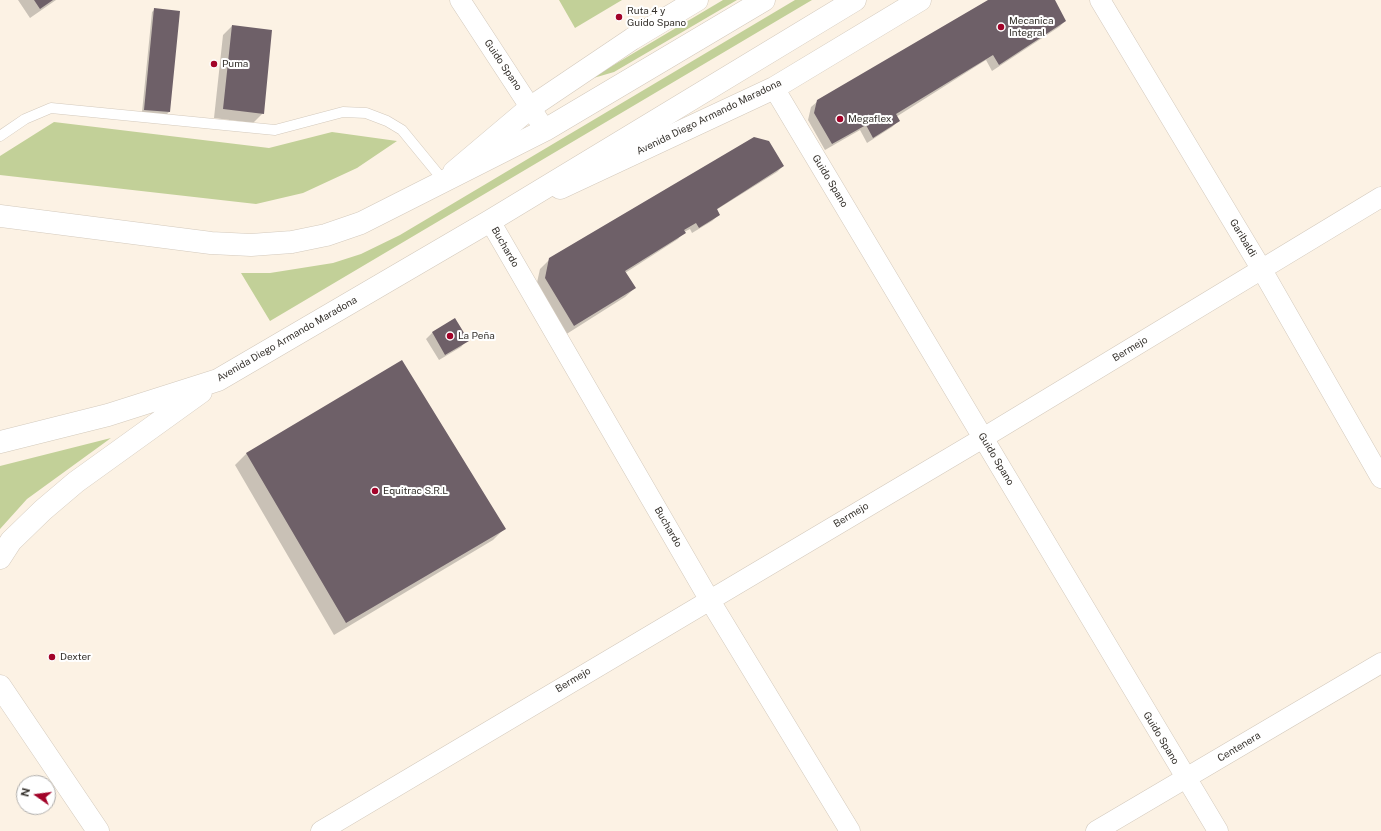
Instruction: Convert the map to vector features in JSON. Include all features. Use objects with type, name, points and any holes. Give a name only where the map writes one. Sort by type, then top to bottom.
[{"type":"main road","points":[[443,180],[531,107],[632,39],[697,0]]},
{"type":"main road","points":[[0,216],[211,243],[251,245],[292,242],[326,235],[361,223],[443,180],[545,130],[764,0]]},
{"type":"main road","name":"Avenida Diego Armando Maradona","points":[[0,442],[108,415],[218,380],[490,221],[855,0]]},
{"type":"main road","name":"Avenida Diego Armando Maradona","points":[[490,221],[774,88],[920,0]]},
{"type":"main road","points":[[0,558],[11,541],[43,510],[76,482],[218,380]]},
{"type":"main road","points":[[0,686],[98,831]]},
{"type":"street","name":"Guido Spano","points":[[460,0],[545,130]]},
{"type":"street","name":"Garibaldi","points":[[1100,0],[1262,270],[1381,478]]},
{"type":"street","name":"Guido Spano","points":[[774,88],[1218,831]]},
{"type":"street","name":"Bermejo","points":[[321,831],[709,599],[983,438],[1381,197]]},
{"type":"street","name":"Buchardo","points":[[490,221],[709,599],[850,831]]},
{"type":"street","name":"Centenera","points":[[1096,831],[1381,663]]},
{"type":"lane","points":[[0,136],[25,119],[51,108],[275,130],[343,112],[366,113],[387,121],[402,130],[443,180]]},
{"type":"green space","points":[[559,0],[622,0],[575,28]]},
{"type":"green space","points":[[723,0],[737,0],[614,72],[590,79]]},
{"type":"green space","points":[[795,0],[812,0],[270,321],[241,273],[270,273],[333,263],[361,254],[400,235]]},
{"type":"green space","points":[[54,122],[269,148],[332,132],[397,141],[357,168],[303,193],[256,204],[0,175],[0,156]]},
{"type":"green space","points":[[111,438],[27,499],[0,529],[0,466]]},
{"type":"building","points":[[34,0],[53,0],[40,9]]},
{"type":"building","points":[[988,0],[1055,0],[1066,21],[999,65],[993,55],[896,114],[900,121],[873,138],[866,125],[832,144],[814,113],[817,100]]},
{"type":"building","points":[[154,8],[180,11],[170,112],[144,110]]},
{"type":"building","points":[[232,25],[272,30],[264,114],[223,109]]},
{"type":"building","points":[[754,137],[769,141],[784,166],[717,209],[720,215],[699,228],[696,223],[684,230],[686,233],[625,271],[636,288],[574,326],[545,278],[549,258]]},
{"type":"building","name":"La Peña","points":[[455,318],[469,341],[445,355],[432,332]]},
{"type":"building","name":"Equitrac S.R.L","points":[[402,360],[506,529],[346,623],[246,453]]},
{"type":"place","name":"Ruta 4 y Guido Spano","points":[[619,17]]},
{"type":"place","name":"Mecanica Integral","points":[[1001,27]]},
{"type":"place","name":"Puma","points":[[214,64]]},
{"type":"place","name":"Megaflex","points":[[840,119]]},
{"type":"place","name":"La Peña","points":[[450,336]]},
{"type":"place","name":"Equitrac S.R.L","points":[[375,491]]},
{"type":"place","name":"Dexter","points":[[52,657]]}]
